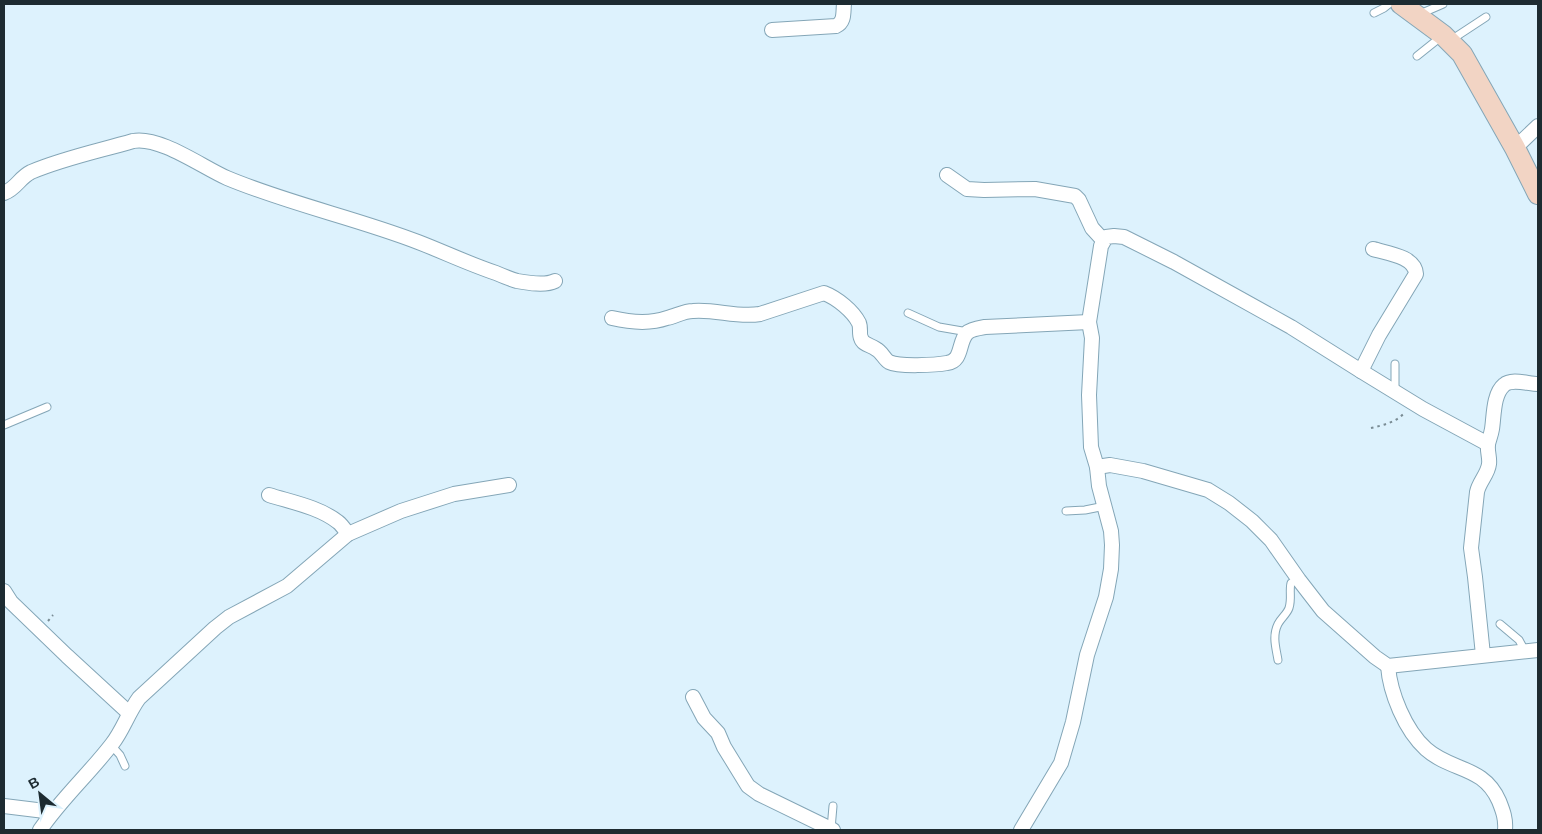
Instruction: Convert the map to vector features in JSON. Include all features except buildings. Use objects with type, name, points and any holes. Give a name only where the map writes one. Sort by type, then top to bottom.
[{"type":"street","points":[[772,30],[836,26],[841,24],[843,20],[844,4]]},
{"type":"street","points":[[1401,4],[1446,38],[1462,54],[1515,148],[1538,194]]},
{"type":"street","points":[[1515,148],[1538,126]]},
{"type":"street","points":[[4,194],[13,189],[29,173],[133,141],[146,140],[186,157],[227,178],[418,242],[517,281],[545,284],[555,281]]},
{"type":"street","points":[[947,175],[967,189],[1035,189],[1074,196],[1079,200],[1092,228],[1103,240]]},
{"type":"street","points":[[1021,830],[1061,763],[1073,722],[1087,655],[1106,597],[1111,569],[1111,531],[1099,486],[1098,467],[1091,446],[1090,384],[1092,338],[1089,322],[1103,240],[1109,236],[1124,237],[1174,262],[1291,327],[1360,371],[1488,444]]},
{"type":"street","points":[[1360,371],[1379,335],[1416,274],[1414,265],[1404,259],[1373,249]]},
{"type":"street","points":[[612,318],[626,321],[656,321],[691,310],[708,310],[749,316],[824,294],[835,298],[854,315],[859,324],[860,338],[880,351],[888,362],[921,365],[948,363],[955,360],[965,335],[968,332],[984,327],[1089,322]]},
{"type":"street","points":[[1483,655],[1471,542],[1477,492],[1490,462],[1488,444],[1496,400],[1501,388],[1514,382],[1538,384]]},
{"type":"street","points":[[1098,467],[1110,465],[1143,471],[1208,490],[1240,510],[1271,540],[1324,611],[1375,657],[1388,666],[1532,651]]},
{"type":"street","points":[[40,830],[52,812],[111,745],[124,727],[129,713],[138,698],[214,628],[287,586],[348,534],[401,512],[454,494],[509,485]]},
{"type":"street","points":[[269,494],[330,517],[341,525],[348,534]]},
{"type":"street","points":[[4,590],[11,602],[129,713]]},
{"type":"street","points":[[1388,666],[1390,683],[1411,733],[1427,750],[1441,760],[1473,772],[1487,782],[1495,792],[1505,815],[1505,830]]},
{"type":"street","points":[[693,697],[704,718],[718,732],[724,747],[748,786],[759,794],[832,830]]},
{"type":"street","points":[[4,806],[52,812]]},
{"type":"lane","points":[[1374,13],[1389,4]]},
{"type":"lane","points":[[1417,16],[1443,4]]},
{"type":"lane","points":[[1417,56],[1486,17]]},
{"type":"lane","points":[[908,313],[939,327],[968,332]]},
{"type":"lane","points":[[1394,364],[1394,391]]},
{"type":"lane","points":[[4,425],[46,407]]},
{"type":"lane","points":[[1066,511],[1105,506]]},
{"type":"lane","points":[[1278,660],[1274,641],[1276,629],[1289,608],[1291,584],[1299,580]]},
{"type":"lane","points":[[1500,624],[1532,651]]},
{"type":"lane","points":[[111,745],[120,755],[125,766]]},
{"type":"lane","points":[[832,830],[833,806]]},
{"type":"path","points":[[1371,428],[1400,418],[1411,401]]}]
